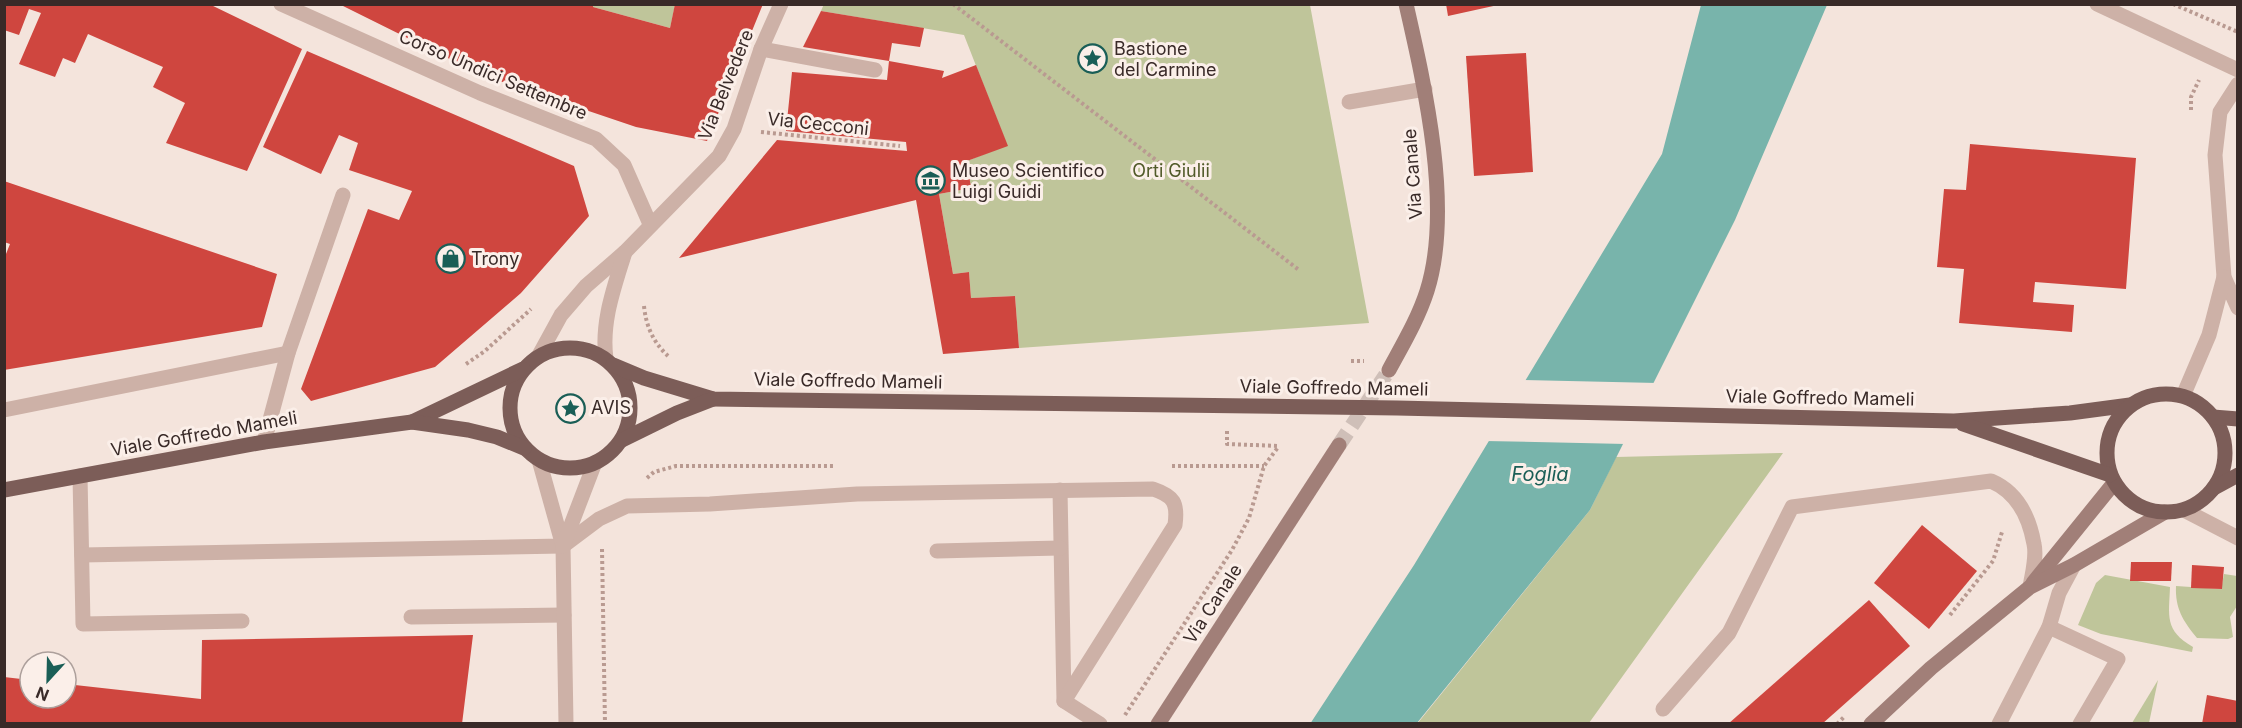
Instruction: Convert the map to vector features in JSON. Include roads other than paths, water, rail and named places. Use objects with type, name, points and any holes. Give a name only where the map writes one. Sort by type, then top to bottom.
[{"type":"main road","name":"Viale Goffredo Mameli","points":[[412,422],[523,369],[538,357],[554,350],[572,348],[590,351],[644,378],[713,399],[1397,408],[1954,421],[2070,413],[2130,405]]},
{"type":"main road","points":[[609,362],[625,381],[630,401],[629,421],[622,440]]},
{"type":"main road","name":"Viale Goffredo Mameli","points":[[523,369],[514,383],[510,400],[509,417],[514,434],[524,448],[539,460],[556,467],[575,469],[594,465],[610,454],[622,440],[677,412],[713,399]]},
{"type":"main road","points":[[2165,393],[2183,396],[2200,404],[2213,417],[2222,434],[2226,453],[2223,471],[2214,488],[2201,501],[2184,510],[2165,513],[2145,509],[2127,498],[2112,479],[2106,455],[2108,436],[2116,418],[2130,405],[2146,396],[2165,393]]},
{"type":"main road","points":[[2213,417],[2238,419]]},
{"type":"main road","name":"Viale Goffredo Mameli","points":[[1954,421],[2112,479]]},
{"type":"main road","name":"Viale Goffredo Mameli","points":[[4,490],[264,442],[412,422],[468,430],[497,437],[524,448]]},
{"type":"main road","points":[[2214,488],[2238,476]]},
{"type":"street","name":"Corso Undici Settembre","points":[[281,4],[311,11],[480,93],[596,139],[624,165],[650,224]]},
{"type":"street","name":"Via Belvedere","points":[[538,357],[561,315],[586,286],[625,252],[719,156],[734,129],[761,49],[781,4]]},
{"type":"street","name":"Via Canale","points":[[1389,370],[1416,319],[1428,290],[1434,258],[1437,204],[1425,89],[1406,4]]},
{"type":"street","points":[[2097,4],[2238,70]]},
{"type":"street","points":[[761,49],[875,70]]},
{"type":"street","points":[[2183,396],[2209,335],[2224,277],[2215,155],[2220,112],[2238,84]]},
{"type":"street","points":[[1349,102],[1425,89]]},
{"type":"street","points":[[264,442],[288,353],[343,195]]},
{"type":"street","name":"Via Belvedere","points":[[609,362],[603,337],[606,318],[625,252]]},
{"type":"street","points":[[2224,277],[2238,308]]},
{"type":"street","points":[[4,410],[288,353]]},
{"type":"street","name":"Via Canale","points":[[1158,723],[1339,445]]},
{"type":"street","points":[[539,460],[563,546],[566,723]]},
{"type":"street","points":[[563,546],[594,465]]},
{"type":"street","points":[[80,476],[83,624],[242,621]]},
{"type":"street","points":[[2030,587],[2112,479]]},
{"type":"street","points":[[1663,709],[1729,633],[1792,507],[1991,481],[2006,487],[2018,500],[2035,545],[2030,587]]},
{"type":"street","points":[[82,555],[563,546],[599,519],[627,506],[710,504],[857,494],[1153,489],[1168,494],[1177,509],[1175,525],[1064,701]]},
{"type":"street","points":[[1060,490],[1064,701]]},
{"type":"street","points":[[2184,510],[2238,538]]},
{"type":"street","points":[[1871,723],[1931,668],[2030,587],[2074,565],[2165,513]]},
{"type":"street","points":[[937,551],[1060,548]]},
{"type":"street","points":[[1999,723],[2049,627],[2060,593],[2074,565]]},
{"type":"street","points":[[411,617],[564,615]]},
{"type":"street","points":[[2049,627],[2118,659],[2080,723]]},
{"type":"street","points":[[1064,701],[1100,723]]},
{"type":"water","name":"Foglia","points":[[1701,5],[1827,5],[1735,220],[1590,510],[1417,723],[1310,724],[1414,565],[1662,154]]},
{"type":"tunnel","points":[[1339,445],[1389,370]]},
{"type":"place","name":"Bastione del Carmine","points":[[1093,59]]},
{"type":"place","name":"Museo Scientifico Luigi Guidi","points":[[931,181]]},
{"type":"place","name":"Trony","points":[[450,259]]},
{"type":"place","name":"AVIS","points":[[570,408]]},
{"type":"park label","name":"Orti Giulii","points":[[1171,171]]}]
